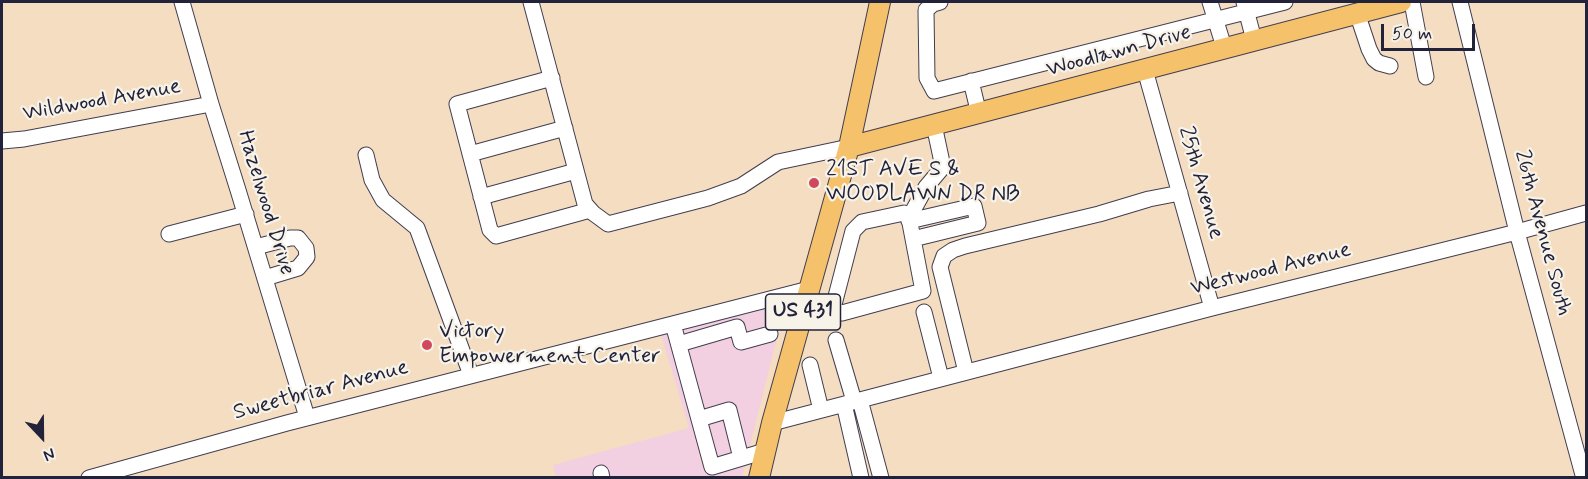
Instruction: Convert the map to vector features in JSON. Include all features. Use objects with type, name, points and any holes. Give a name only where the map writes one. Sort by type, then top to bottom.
[{"type":"main road","name":"US 431","points":[[871,2],[872,38]]},
{"type":"main road","name":"US 431","points":[[759,477],[849,147],[880,2]]},
{"type":"main road","name":"Woodlawn Drive","points":[[849,147],[1401,2]]},
{"type":"street","name":"Hazelwood Drive","points":[[182,2],[307,417]]},
{"type":"street","points":[[531,2],[585,204],[608,224],[708,198],[741,186],[778,162],[849,147]]},
{"type":"street","points":[[940,2],[926,10],[927,78],[934,91],[1215,20],[1246,7],[1285,2]]},
{"type":"street","points":[[1210,2],[1224,47]]},
{"type":"street","points":[[1412,2],[1426,77]]},
{"type":"street","name":"26th Avenue South","points":[[1460,2],[1581,475]]},
{"type":"street","points":[[1246,7],[1254,39]]},
{"type":"street","points":[[1357,13],[1374,59],[1390,66]]},
{"type":"street","name":"25th Avenue","points":[[1145,70],[1212,308]]},
{"type":"street","points":[[552,78],[457,104],[490,230],[496,236],[590,210]]},
{"type":"street","points":[[971,81],[979,114]]},
{"type":"street","name":"Wildwood Avenue","points":[[2,141],[24,139],[211,104]]},
{"type":"street","points":[[909,220],[926,187],[943,167],[934,125]]},
{"type":"street","points":[[470,154],[565,128]]},
{"type":"street","points":[[366,154],[372,180],[382,200],[417,228],[471,375]]},
{"type":"street","points":[[481,196],[576,171]]},
{"type":"street","points":[[966,372],[940,267],[944,256],[965,246],[1180,193]]},
{"type":"street","points":[[909,220],[974,206],[978,223],[913,239]]},
{"type":"street","points":[[807,298],[832,312],[842,313],[923,291],[909,220],[904,213],[862,222],[853,231],[832,312]]},
{"type":"street","name":"Westwood Avenue","points":[[772,423],[1587,213]]},
{"type":"street","points":[[169,234],[246,214]]},
{"type":"street","points":[[256,247],[297,238],[306,248],[307,257],[298,268],[265,278]]},
{"type":"street","name":"Sweetbriar Avenue","points":[[89,477],[307,417],[673,324],[807,298]]},
{"type":"street","points":[[924,312],[940,378]]},
{"type":"street","points":[[673,324],[712,467],[765,451]]},
{"type":"street","points":[[679,344],[737,327],[741,342],[770,334]]},
{"type":"street","points":[[836,340],[852,402],[881,477]]},
{"type":"street","points":[[810,365],[821,410]]},
{"type":"street","points":[[852,402],[861,477]]},
{"type":"street","points":[[699,419],[729,410],[741,458]]},
{"type":"shaded area","points":[[782,303],[783,314],[742,477],[556,477],[553,465],[689,428],[661,334]]},
{"type":"place","name":"21ST AVE S & WOODLAWN DR NB","points":[[814,183]]},
{"type":"place","name":"Victory Empowerment Center","points":[[427,345]]}]
